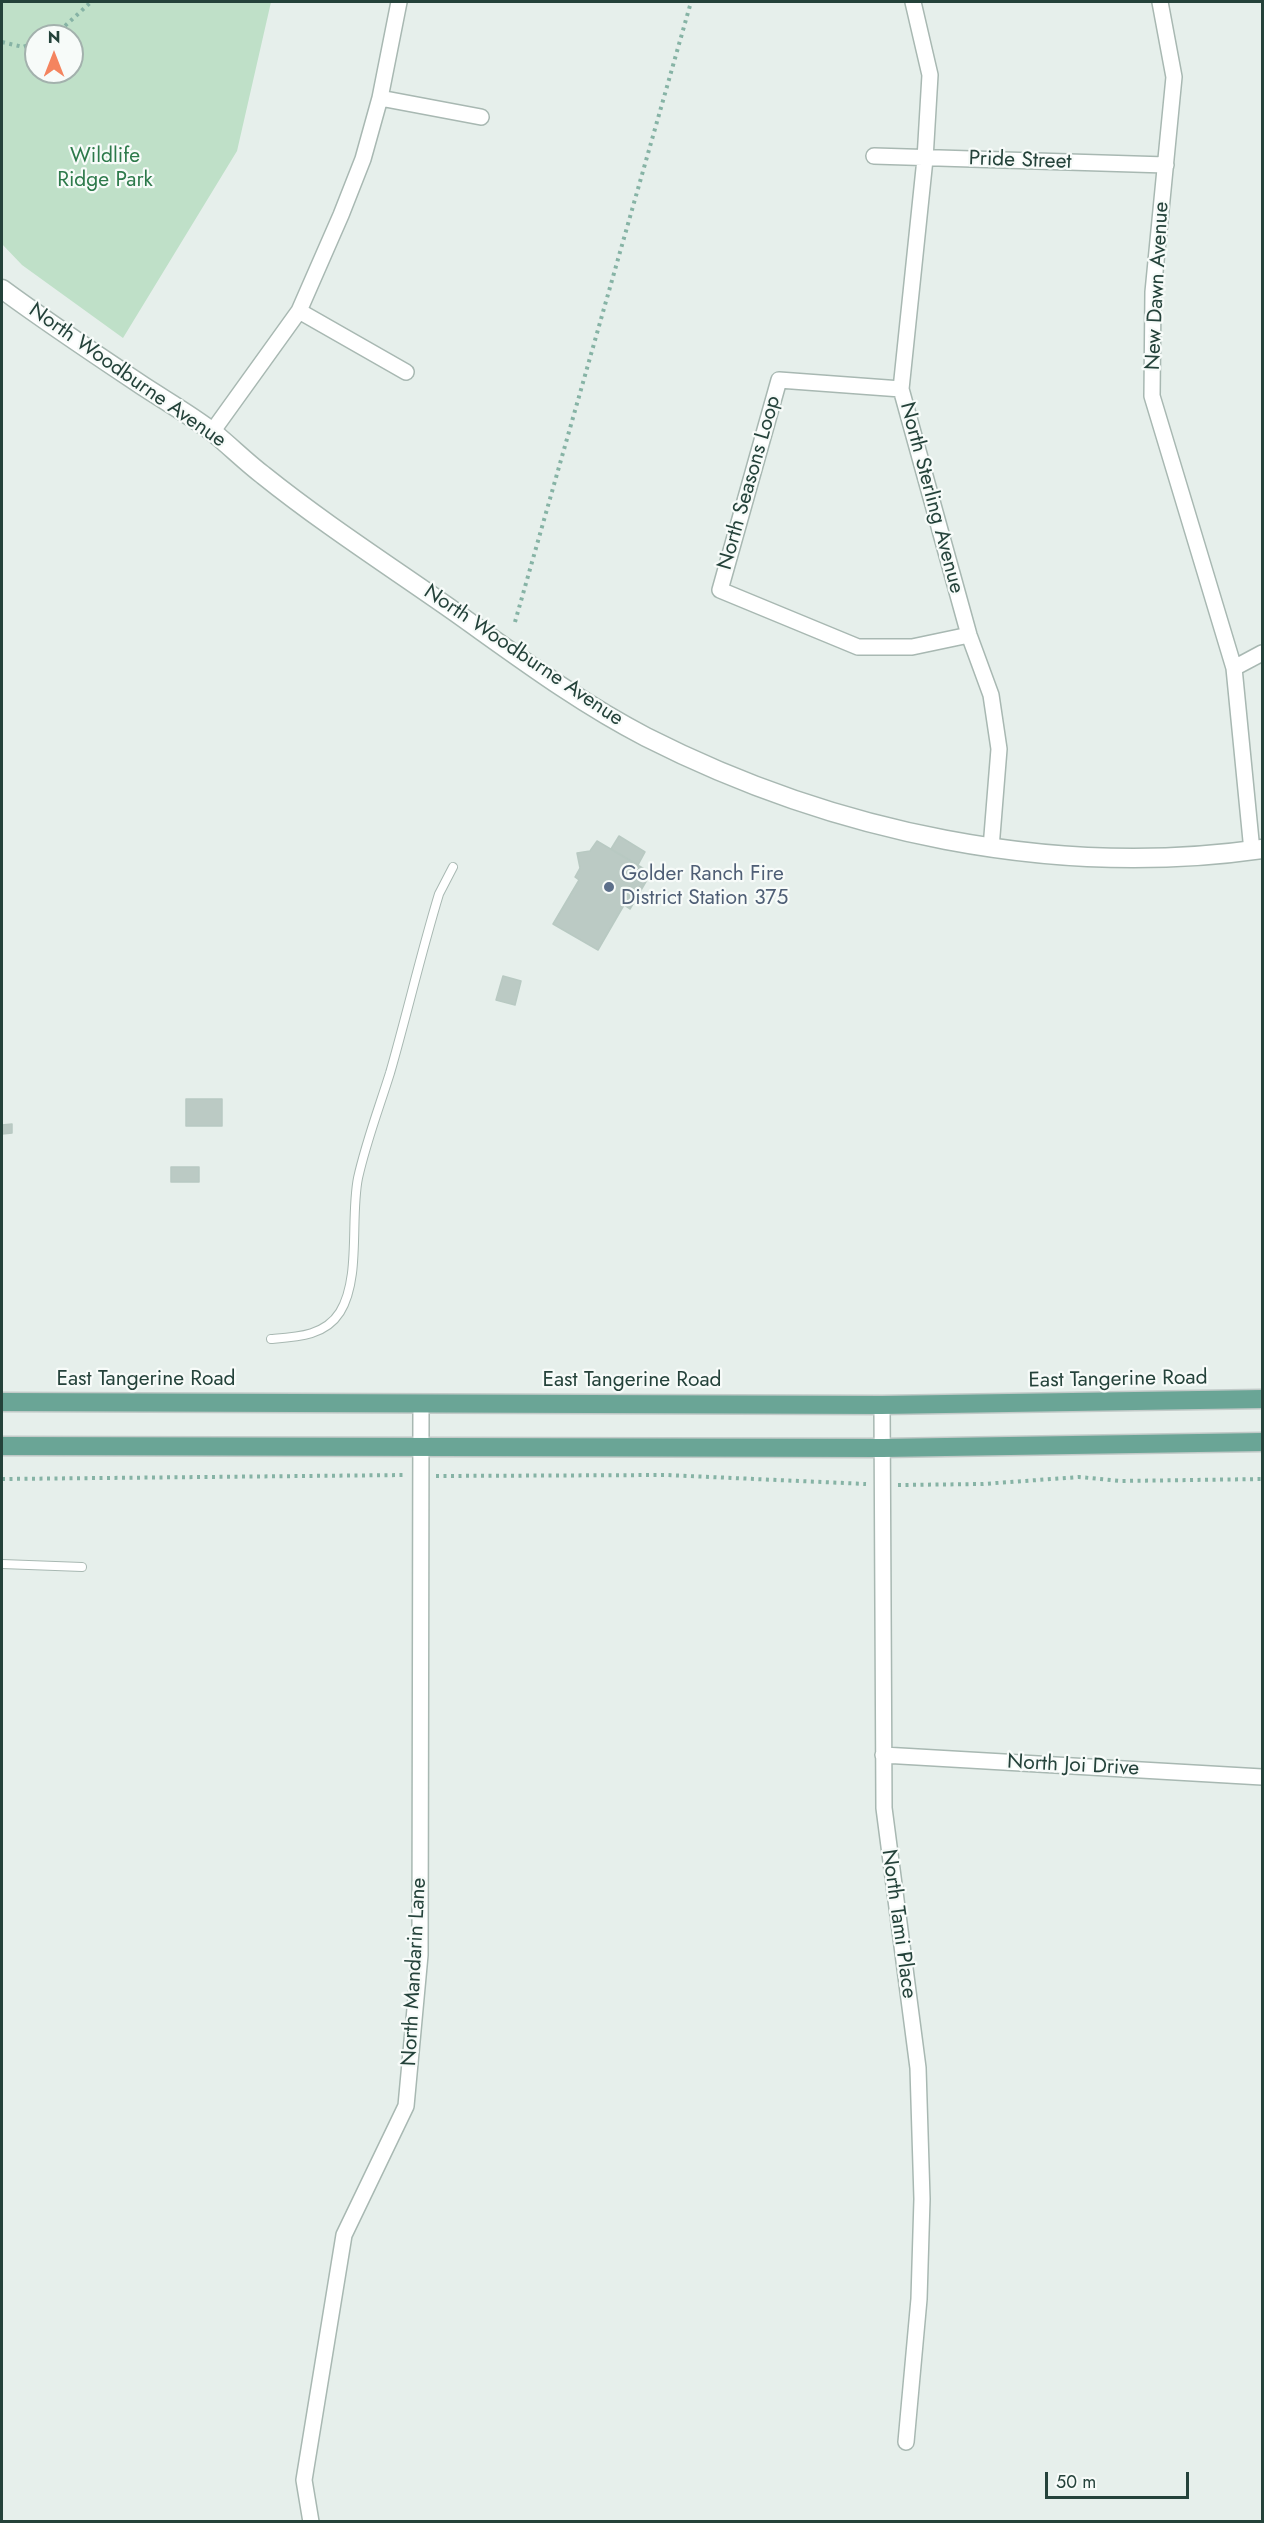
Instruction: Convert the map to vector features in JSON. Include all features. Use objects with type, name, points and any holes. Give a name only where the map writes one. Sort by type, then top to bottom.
[{"type":"main road","name":"East Tangerine Road","points":[[2,1402],[1076,1404],[1263,1399]]},
{"type":"main road","points":[[2,1446],[882,1448],[1263,1442]]},
{"type":"street","points":[[212,432],[299,312],[363,159],[380,98],[399,2]]},
{"type":"street","name":"North Sterling Avenue","points":[[913,2],[930,75],[925,159],[901,389],[969,635],[991,695],[999,749],[991,848]]},
{"type":"street","name":"New Dawn Avenue","points":[[1160,2],[1174,77],[1153,292],[1152,396],[1234,669],[1258,850]]},
{"type":"street","points":[[380,98],[481,117]]},
{"type":"street","name":"Pride Street","points":[[874,156],[1166,165]]},
{"type":"street","name":"North Woodburne Avenue","points":[[2,289],[54,327],[212,432],[265,477],[570,692],[646,736],[731,775],[809,804],[913,833],[991,848],[1036,853],[1144,857],[1258,850]]},
{"type":"street","points":[[299,312],[406,372]]},
{"type":"street","name":"North Seasons Loop","points":[[901,389],[778,380],[720,590],[858,647],[912,647],[969,635]]},
{"type":"street","points":[[1234,669],[1263,653]]},
{"type":"street","name":"North Mandarin Lane","points":[[311,2522],[304,2480],[344,2235],[406,2106],[416,2019],[420,1955],[421,1403]]},
{"type":"street","name":"North Tami Place","points":[[882,1404],[882,1755],[887,1846],[918,2068],[920,2103],[922,2199],[920,2288],[906,2442]]},
{"type":"street","name":"North Joi Drive","points":[[882,1755],[1263,1777]]},
{"type":"lane","points":[[271,1339],[314,1333],[330,1324],[344,1304],[350,1278],[354,1204],[363,1159],[439,894],[453,867]]},
{"type":"lane","points":[[2,1564],[82,1567]]},
{"type":"path","points":[[67,24],[91,2]]},
{"type":"path","points":[[515,622],[691,2]]},
{"type":"path","points":[[2,42],[24,47]]},
{"type":"path","points":[[2,1479],[666,1475],[942,1486],[1079,1477],[1121,1481],[1263,1479]]},
{"type":"green space","name":"Wildlife Ridge Park","points":[[2,2],[271,2],[237,151],[123,338],[22,265],[2,244]]},
{"type":"building","points":[[619,836],[645,852],[638,865],[611,849]]},
{"type":"building","points":[[597,841],[651,873],[630,909],[624,905],[598,950],[553,924],[579,880],[575,877],[580,868],[577,853],[590,851]]},
{"type":"building","points":[[503,976],[521,981],[515,1005],[496,1000]]},
{"type":"building","points":[[186,1099],[222,1099],[222,1126],[186,1126]]},
{"type":"building","points":[[12,1124],[12,1133],[2,1134],[2,1125]]},
{"type":"building","points":[[171,1167],[199,1167],[199,1182],[171,1182]]},
{"type":"place","name":"Golder Ranch Fire District Station 375","points":[[609,887]]}]
